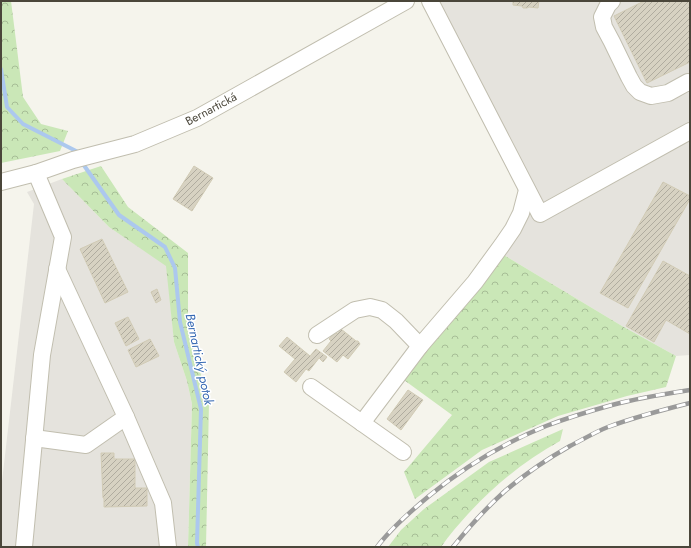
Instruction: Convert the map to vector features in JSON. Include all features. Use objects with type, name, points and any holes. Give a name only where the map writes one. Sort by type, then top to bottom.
[{"type":"street","name":"Bernartická","points":[[1,182],[36,173],[80,158],[135,144],[205,121],[406,1]]},
{"type":"street","points":[[430,1],[540,214],[690,131]]},
{"type":"street","points":[[612,1],[608,5],[602,17],[604,27],[634,86],[640,92],[651,96],[668,93],[688,82],[690,83]]},
{"type":"street","points":[[24,547],[42,355],[63,236],[36,173]]},
{"type":"street","points":[[362,423],[420,346],[475,282],[502,245],[513,229],[521,213],[527,190]]},
{"type":"street","points":[[57,269],[126,418],[163,503],[168,547]]},
{"type":"street","points":[[317,335],[355,310],[370,307],[382,310],[396,321],[420,346]]},
{"type":"street","points":[[311,386],[403,452]]},
{"type":"street","points":[[34,438],[86,445],[126,418]]},
{"type":"shaded area","points":[[436,1],[690,1],[690,355],[676,356],[622,326],[502,254],[522,198],[424,8]]},
{"type":"shaded area","points":[[62,179],[109,227],[167,266],[174,342],[187,381],[192,404],[188,547],[1,547],[1,490],[34,204],[27,192]]},
{"type":"green space","points":[[1,1],[11,1],[23,97],[41,124],[68,131],[60,151],[1,163]]},
{"type":"green space","points":[[101,166],[128,207],[188,253],[188,331],[209,402],[206,547],[188,547],[192,404],[187,381],[174,342],[166,266],[109,227],[62,179]]},
{"type":"green space","points":[[502,254],[622,326],[676,356],[666,387],[627,396],[558,416],[482,450],[415,499],[404,472],[452,415],[404,380]]},
{"type":"green space","points":[[563,429],[560,441],[535,456],[500,483],[468,514],[441,547],[388,547],[401,530],[424,509],[489,462]]},
{"type":"building","points":[[513,1],[539,1],[538,8],[523,8],[522,6],[513,5]]},
{"type":"building","points":[[644,1],[690,1],[690,62],[647,83],[614,16]]},
{"type":"building","points":[[194,166],[213,178],[192,211],[173,199]]},
{"type":"building","points":[[663,182],[690,196],[690,199],[628,308],[600,293]]},
{"type":"building","points":[[102,239],[128,292],[105,303],[80,249]]},
{"type":"building","points":[[663,261],[690,276],[690,334],[666,320],[654,342],[626,326]]},
{"type":"building","points":[[157,289],[161,300],[156,303],[151,292]]},
{"type":"building","points":[[128,317],[139,339],[126,346],[115,323]]},
{"type":"building","points":[[341,329],[360,344],[348,359],[343,355],[337,362],[323,351],[331,341],[329,339],[335,332],[337,334]]},
{"type":"building","points":[[287,337],[310,356],[316,349],[327,357],[323,362],[319,358],[309,371],[306,369],[296,382],[284,372],[295,359],[279,346]]},
{"type":"building","points":[[150,339],[159,356],[136,367],[128,350]]},
{"type":"building","points":[[408,390],[423,400],[401,430],[387,419]]},
{"type":"building","points":[[101,453],[114,453],[114,459],[135,459],[135,488],[147,488],[147,506],[104,507]]},
{"type":"waterway","name":"Bernartický potok","points":[[1,69],[7,107],[23,124],[78,152]]},
{"type":"waterway","name":"Bernartický potok","points":[[83,164],[119,215],[165,247],[175,268],[180,322],[201,409],[198,547]]},
{"type":"railway","points":[[377,547],[388,533],[442,485],[485,456],[515,440],[554,423],[604,407],[641,398],[690,390]]},
{"type":"railway","points":[[453,547],[465,532],[505,491],[528,473],[561,451],[608,427],[690,403]]}]
